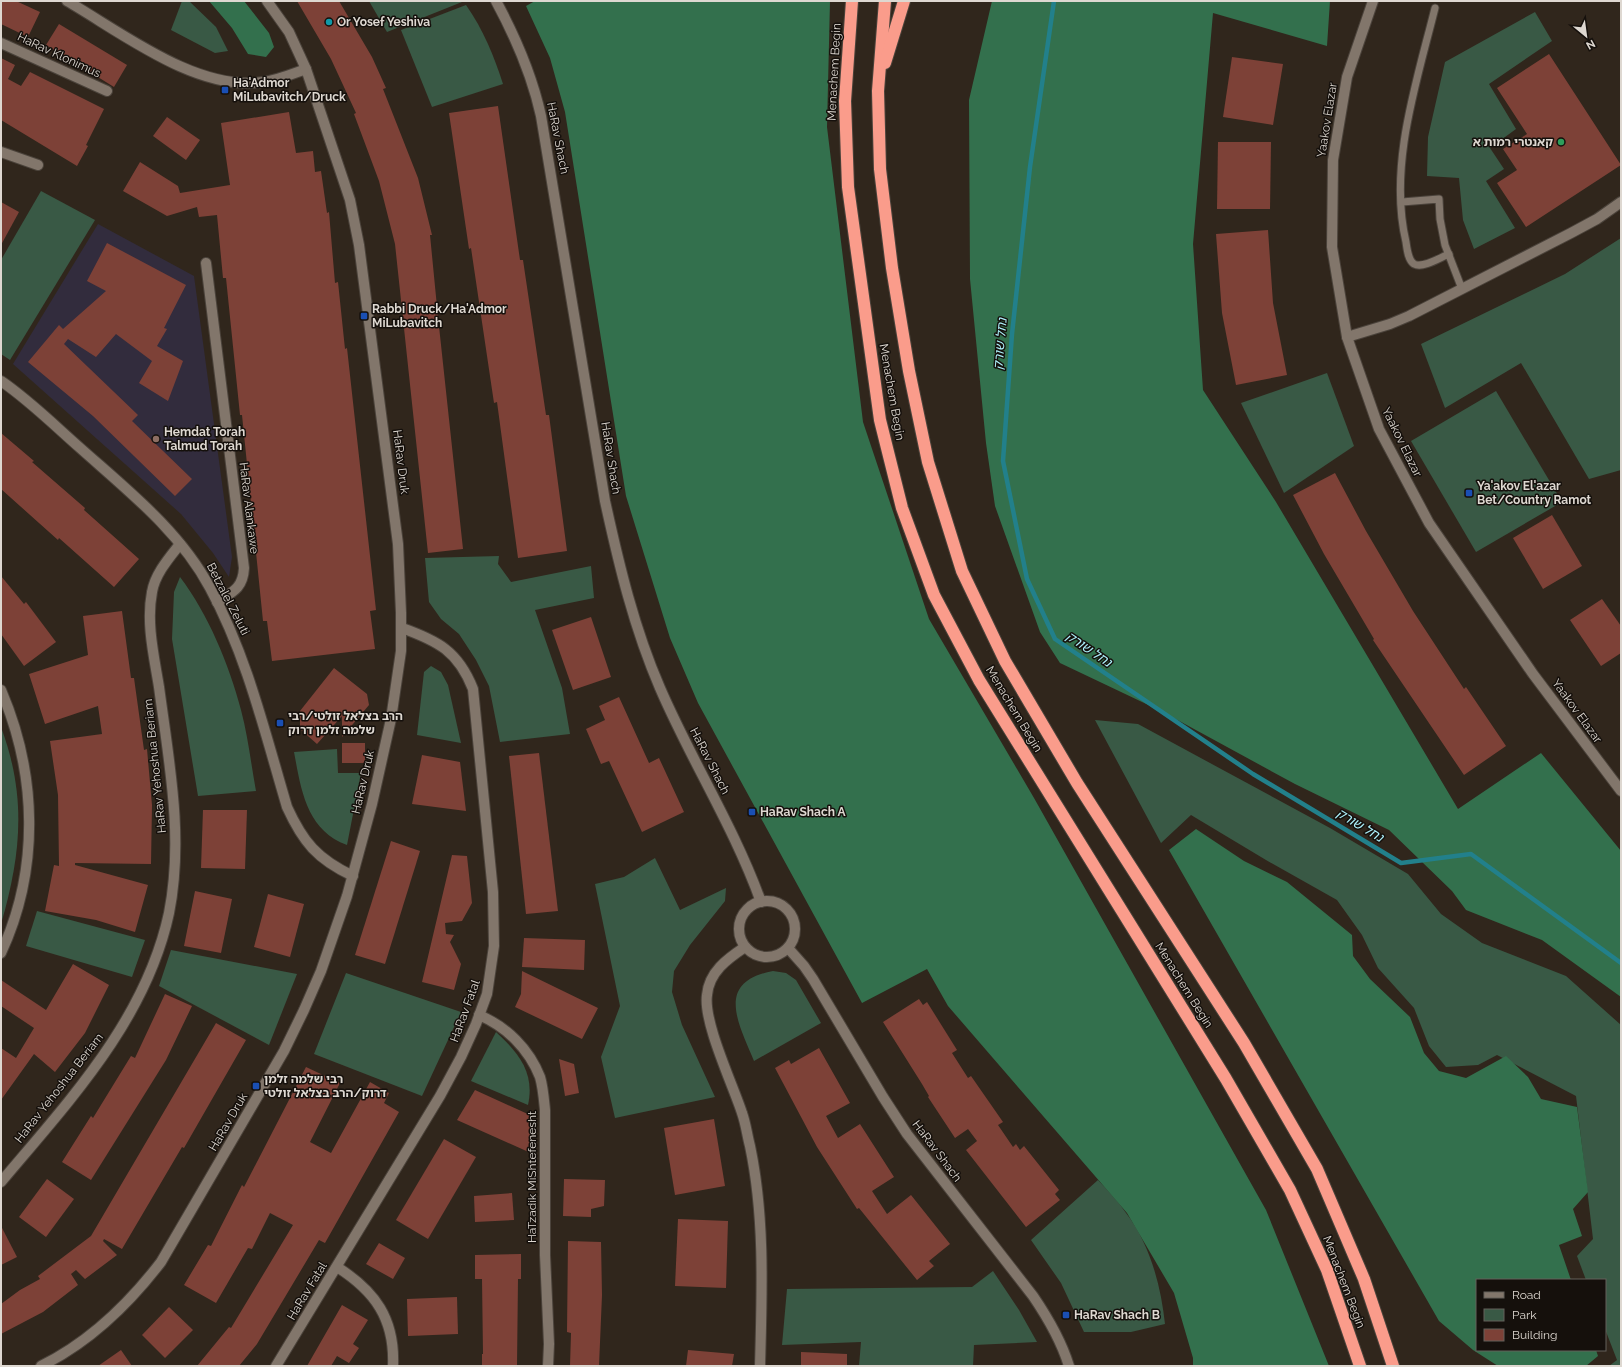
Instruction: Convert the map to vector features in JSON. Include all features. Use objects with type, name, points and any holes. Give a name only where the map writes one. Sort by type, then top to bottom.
[{"type":"highway","name":"Menachem Begin","points":[[852,1],[845,101],[848,187],[880,420],[902,508],[934,595],[978,680],[1217,1065],[1290,1190],[1327,1270],[1360,1366]]},
{"type":"highway","name":"Menachem Begin","points":[[885,1],[878,91],[880,169],[892,268],[909,371],[928,462],[962,571],[1006,661],[1077,783],[1244,1043],[1317,1168],[1364,1279],[1392,1366]]},
{"type":"highway","points":[[878,91],[904,1]]},
{"type":"street","points":[[67,1],[150,52],[195,73],[217,79],[246,83],[262,82],[306,69]]},
{"type":"street","name":"HaRav Druk","points":[[41,1366],[58,1358],[103,1326],[139,1291],[161,1262],[284,1052],[321,971],[347,896],[372,804],[396,690],[402,628],[396,530],[360,245],[350,200],[306,69],[289,32],[267,1]]},
{"type":"street","name":"HaRav Shach","points":[[496,1],[528,67],[541,116],[605,501],[617,559],[635,624],[660,688],[740,848],[761,902]]},
{"type":"street","name":"Yaakov Elazar","points":[[1373,1],[1347,77],[1333,160],[1332,247],[1347,337],[1379,429],[1429,523],[1533,674],[1621,791]]},
{"type":"street","name":"HaRav Klonimus","points":[[1,43],[106,91]]},
{"type":"street","points":[[1,152],[38,165]]},
{"type":"street","points":[[1347,337],[1390,324],[1462,289],[1597,219],[1621,202]]},
{"type":"street","name":"HaRav Alankawe","points":[[206,263],[244,568],[243,580],[237,588],[217,602]]},
{"type":"street","name":"Betzalel Zeluti","points":[[1,380],[33,406],[141,502],[180,544],[196,565],[217,602],[234,638],[246,672],[287,807],[293,821],[317,854],[332,866],[353,876]]},
{"type":"street","name":"HaRav Yehoshua Beriam","points":[[1,1182],[96,1066],[117,1035],[149,977],[163,936],[174,883],[176,833],[173,787],[151,634],[151,604],[152,591],[157,577],[180,544]]},
{"type":"street","name":"HaRav Fatal","points":[[276,1366],[440,1096],[461,1057],[479,1015],[492,971],[494,921],[493,892],[473,689],[467,673],[459,662],[439,643],[402,628]]},
{"type":"street","points":[[1,690],[22,750],[30,812],[29,847],[25,876],[16,914],[1,953]]},
{"type":"street","points":[[761,902],[779,904],[792,916],[795,924],[795,933],[788,948],[780,954],[771,957],[761,957],[752,954],[740,939],[740,920],[749,908],[761,902]]},
{"type":"street","points":[[745,947],[719,967],[708,988],[706,1006],[714,1035],[743,1115],[756,1183],[761,1276],[760,1366]]},
{"type":"street","name":"HaRav Shach","points":[[788,948],[813,979],[879,1091],[907,1134],[1033,1296],[1050,1322],[1060,1342],[1069,1366]]},
{"type":"street","name":"HaTzadik MiShtefenesht","points":[[479,1015],[494,1021],[506,1030],[525,1051],[540,1078],[546,1110],[545,1255],[549,1344],[548,1366]]},
{"type":"street","points":[[337,1267],[356,1279],[375,1298],[388,1327],[393,1345],[393,1366]]},
{"type":"lane","points":[[1435,8],[1413,97],[1405,140],[1401,173],[1402,202],[1404,234],[1409,258],[1414,264],[1420,265],[1449,254]]},
{"type":"lane","points":[[1402,202],[1439,199],[1440,219],[1449,254],[1462,289]]},
{"type":"shaded area","name":"Hemdat Torah Talmud Torah","points":[[98,224],[194,276],[232,557],[229,577],[213,553],[181,514],[13,364]]},
{"type":"green space","points":[[182,1],[189,1],[216,27],[228,51],[215,53],[171,30]]},
{"type":"green space","points":[[209,1],[244,1],[269,33],[274,47],[266,57],[248,54],[232,28]]},
{"type":"green space","points":[[369,1],[462,1],[462,2],[387,32]]},
{"type":"green space","points":[[535,1],[830,1],[827,127],[863,422],[929,619],[1034,798],[1266,1210],[1329,1366],[1193,1366],[1193,1358],[1174,1293],[1127,1213],[948,1006],[927,969],[862,1003],[698,703],[670,638],[626,496],[565,112],[550,58],[526,6]]},
{"type":"green space","points":[[992,1],[1330,1],[1327,46],[1213,13],[1193,244],[1203,390],[1276,502],[1458,809],[1541,753],[1621,851],[1621,997],[1542,940],[1466,910],[1452,891],[1389,830],[1295,784],[1161,711],[1060,663],[1040,632],[995,506],[986,443],[970,279],[969,100]]},
{"type":"green space","points":[[466,5],[488,43],[503,84],[432,107],[401,30]]},
{"type":"green space","points":[[1535,12],[1552,41],[1489,84],[1516,129],[1490,148],[1504,169],[1486,181],[1515,228],[1474,249],[1463,220],[1459,178],[1427,176],[1428,137],[1445,62]]},
{"type":"green space","points":[[41,191],[95,220],[10,360],[1,354],[1,260]]},
{"type":"green space","points":[[1621,238],[1621,470],[1589,479],[1521,363],[1445,408],[1421,344],[1565,274]]},
{"type":"green space","points":[[1327,373],[1354,446],[1284,493],[1241,403]]},
{"type":"green space","points":[[1496,391],[1562,502],[1476,552],[1411,441]]},
{"type":"green space","points":[[499,556],[498,564],[511,582],[591,566],[594,598],[535,610],[562,688],[570,734],[500,742],[489,686],[476,660],[459,634],[441,619],[429,602],[425,558]]},
{"type":"green space","points":[[180,577],[200,607],[224,657],[236,693],[248,740],[256,791],[198,796],[172,639],[174,592]]},
{"type":"green space","points":[[431,666],[441,672],[448,685],[461,743],[417,735],[424,672]]},
{"type":"green space","points":[[1095,720],[1138,724],[1330,828],[1408,874],[1441,914],[1482,943],[1566,976],[1621,1025],[1621,1366],[1609,1366],[1617,1360],[1606,1332],[1606,1279],[1586,1279],[1577,1256],[1593,1239],[1576,1096],[1497,1055],[1478,1065],[1446,1067],[1429,1046],[1414,1008],[1378,968],[1362,935],[1337,900],[1191,815],[1161,843]]},
{"type":"green space","points":[[1,727],[15,778],[18,802],[18,826],[17,850],[13,874],[1,924]]},
{"type":"green space","points":[[337,749],[338,773],[361,773],[347,845],[333,838],[322,829],[314,819],[303,794],[294,752]]},
{"type":"green space","points":[[1196,829],[1244,861],[1287,882],[1352,935],[1353,956],[1370,979],[1410,1017],[1424,1053],[1439,1071],[1466,1078],[1506,1056],[1528,1077],[1541,1099],[1577,1107],[1588,1192],[1573,1209],[1582,1236],[1559,1245],[1571,1279],[1476,1279],[1476,1351],[1596,1351],[1598,1356],[1586,1366],[1498,1366],[1473,1350],[1439,1321],[1169,850]]},
{"type":"green space","points":[[655,858],[680,910],[726,888],[725,901],[690,945],[674,971],[672,992],[682,1025],[715,1097],[615,1118],[601,1057],[620,1006],[595,884],[624,877]]},
{"type":"green space","points":[[37,911],[145,940],[132,977],[26,946]]},
{"type":"green space","points":[[171,950],[297,974],[269,1045],[159,986]]},
{"type":"green space","points":[[773,971],[786,973],[796,980],[821,1023],[754,1061],[742,1033],[738,1019],[736,1006],[737,995],[743,984],[755,977]]},
{"type":"green space","points":[[346,973],[461,1012],[422,1096],[314,1054]]},
{"type":"green space","points":[[496,1032],[512,1048],[523,1064],[527,1073],[530,1094],[528,1105],[471,1081]]},
{"type":"green space","points":[[1098,1180],[1123,1209],[1142,1238],[1157,1280],[1161,1295],[1165,1324],[1131,1332],[1084,1332],[1061,1283],[1031,1240]]},
{"type":"green space","points":[[993,1271],[1019,1310],[1037,1342],[974,1345],[973,1366],[859,1366],[861,1342],[782,1345],[787,1289],[972,1287]]},
{"type":"building","points":[[1,1],[16,1],[40,12],[28,37],[1,24]]},
{"type":"building","points":[[297,1],[339,1],[372,57],[386,88],[383,89],[418,178],[432,235],[430,235],[438,317],[463,549],[428,553],[395,244],[379,181],[354,114],[356,113],[331,59]]},
{"type":"building","points":[[59,24],[127,65],[114,87],[46,45]]},
{"type":"building","name":"קאנטרי רמות א","points":[[1549,54],[1621,165],[1526,227],[1497,183],[1517,170],[1503,149],[1527,134],[1497,88]]},
{"type":"building","points":[[1232,57],[1283,64],[1273,125],[1223,117]]},
{"type":"building","points":[[1,58],[15,65],[8,79],[21,86],[30,72],[104,109],[86,145],[88,146],[77,166],[1,120]]},
{"type":"building","points":[[498,106],[520,260],[523,260],[546,415],[549,415],[567,551],[518,558],[497,402],[494,403],[449,113]]},
{"type":"building","points":[[289,112],[296,153],[313,151],[315,172],[321,171],[327,213],[329,212],[335,283],[338,282],[345,349],[347,348],[376,610],[370,611],[375,649],[272,661],[267,621],[263,621],[242,415],[240,415],[226,278],[223,278],[217,215],[199,217],[197,207],[167,216],[123,191],[140,162],[178,186],[180,193],[230,185],[221,123]]},
{"type":"building","points":[[167,117],[200,140],[186,160],[153,136]]},
{"type":"building","points":[[1218,142],[1271,142],[1270,209],[1217,209]]},
{"type":"building","points":[[1,202],[19,212],[1,245]]},
{"type":"building","points":[[1268,230],[1273,303],[1287,375],[1236,385],[1222,313],[1216,234]]},
{"type":"building","points":[[107,243],[186,285],[164,328],[167,329],[157,346],[183,361],[168,401],[139,383],[152,361],[116,334],[96,357],[68,339],[64,344],[138,415],[132,421],[192,479],[175,496],[93,416],[28,362],[59,325],[63,329],[106,291],[87,281]]},
{"type":"building","points":[[1,433],[34,461],[32,462],[85,508],[84,510],[139,559],[114,587],[1,489]]},
{"type":"building","points":[[1335,473],[1366,531],[1413,611],[1464,689],[1466,687],[1506,746],[1464,775],[1373,640],[1374,639],[1324,554],[1293,495]]},
{"type":"building","points":[[1552,515],[1582,566],[1543,589],[1513,538]]},
{"type":"building","points":[[1,576],[24,604],[26,602],[56,642],[24,666],[1,634]]},
{"type":"building","points":[[1602,599],[1621,626],[1621,653],[1601,666],[1570,620]]},
{"type":"building","points":[[122,611],[131,678],[134,678],[144,750],[147,749],[152,805],[151,864],[75,863],[75,865],[148,885],[135,932],[96,920],[45,911],[54,865],[59,866],[58,795],[50,741],[102,734],[98,706],[45,724],[29,674],[88,655],[83,616]]},
{"type":"building","points":[[591,617],[611,677],[573,690],[552,630]]},
{"type":"building","points":[[334,668],[367,694],[369,705],[342,737],[342,716],[317,744],[300,729],[300,711]]},
{"type":"building","points":[[619,697],[649,763],[659,758],[684,812],[642,832],[609,761],[601,764],[586,729],[605,720],[599,706]]},
{"type":"building","points":[[342,743],[365,743],[365,763],[342,763]]},
{"type":"building","points":[[539,753],[558,911],[526,914],[509,756]]},
{"type":"building","points":[[422,755],[460,762],[466,811],[412,804]]},
{"type":"building","points":[[203,810],[247,810],[245,869],[201,868]]},
{"type":"building","points":[[391,841],[420,851],[385,964],[355,955]]},
{"type":"building","points":[[452,855],[467,856],[472,903],[462,921],[445,923],[446,934],[454,935],[450,942],[461,964],[454,990],[422,982]]},
{"type":"building","points":[[195,891],[232,899],[221,953],[184,946]]},
{"type":"building","points":[[268,894],[304,904],[290,957],[254,947]]},
{"type":"building","points":[[524,938],[585,940],[584,970],[522,967]]},
{"type":"building","points":[[73,964],[109,985],[85,1033],[55,1072],[34,1054],[1,1100],[1,1048],[16,1058],[34,1028],[1,1006],[1,980],[46,1010]]},
{"type":"building","points":[[522,971],[598,1008],[582,1039],[515,1007],[521,994]]},
{"type":"building","points":[[165,994],[192,1006],[166,1060],[91,1180],[62,1162],[91,1116],[93,1118],[131,1056],[135,1058]]},
{"type":"building","points":[[919,999],[923,1005],[927,1002],[957,1050],[952,1053],[968,1078],[971,1076],[1003,1122],[998,1125],[1013,1147],[1016,1144],[1020,1150],[1024,1146],[1059,1190],[1055,1194],[1060,1200],[1026,1227],[966,1150],[977,1141],[968,1129],[955,1138],[928,1097],[929,1096],[922,1084],[883,1022]]},
{"type":"building","points":[[216,1023],[246,1040],[184,1148],[182,1147],[122,1249],[104,1239],[103,1241],[117,1255],[85,1279],[76,1270],[71,1274],[78,1285],[43,1312],[1,1334],[1,1304],[20,1290],[40,1279],[38,1276],[91,1236]]},
{"type":"building","points":[[819,1048],[850,1103],[826,1116],[838,1138],[860,1124],[894,1177],[872,1191],[887,1214],[911,1195],[950,1244],[929,1261],[934,1266],[917,1280],[859,1208],[857,1209],[817,1147],[775,1068],[789,1060],[791,1064]]},
{"type":"building","points":[[559,1059],[574,1064],[579,1093],[565,1096]]},
{"type":"building","points":[[306,1067],[340,1083],[310,1142],[331,1153],[370,1082],[389,1093],[384,1103],[399,1112],[325,1243],[319,1240],[257,1344],[239,1366],[197,1366],[229,1327],[231,1328],[293,1225],[270,1213],[252,1249],[248,1248],[216,1303],[184,1285],[208,1245],[211,1246],[242,1185],[244,1187]]},
{"type":"building","points":[[475,1090],[530,1115],[533,1154],[457,1120]]},
{"type":"building","points":[[714,1119],[725,1186],[675,1195],[664,1128]]},
{"type":"building","points":[[444,1139],[476,1157],[428,1239],[396,1220]]},
{"type":"building","points":[[47,1179],[74,1199],[46,1237],[19,1217]]},
{"type":"building","points":[[564,1179],[605,1180],[604,1206],[591,1209],[591,1217],[563,1216]]},
{"type":"building","points":[[512,1193],[514,1220],[475,1222],[474,1196]]},
{"type":"building","points":[[678,1219],[728,1221],[726,1288],[675,1286]]},
{"type":"building","points":[[1,1226],[17,1257],[1,1265]]},
{"type":"building","points":[[568,1241],[601,1242],[602,1295],[599,1366],[570,1366],[571,1333],[567,1332]]},
{"type":"building","points":[[379,1243],[405,1258],[393,1279],[366,1264]]},
{"type":"building","points":[[521,1254],[521,1279],[518,1279],[517,1366],[482,1366],[482,1279],[475,1279],[475,1255]]},
{"type":"building","points":[[457,1297],[458,1334],[408,1336],[407,1299]]},
{"type":"building","points":[[342,1305],[368,1320],[353,1344],[359,1348],[349,1363],[337,1356],[331,1366],[307,1366]]},
{"type":"building","points":[[169,1307],[193,1330],[165,1358],[142,1335]]},
{"type":"building","points":[[121,1350],[132,1366],[98,1366]]},
{"type":"building","points":[[688,1350],[734,1354],[732,1366],[686,1366]]},
{"type":"building","points":[[801,1352],[847,1354],[847,1366],[801,1366]]},
{"type":"waterway","name":"נחל שורק","points":[[1054,1],[1030,167],[1012,334],[1003,461],[1027,579],[1055,639],[1253,774],[1401,863],[1471,854],[1621,963]]},
{"type":"place","name":"Or Yosef Yeshiva","points":[[329,22]]},
{"type":"place","name":"Ha'Admor MiLubavitch/Druck","points":[[225,90]]},
{"type":"place","name":"קאנטרי רמות א","points":[[1561,142]]},
{"type":"place","name":"Rabbi Druck/Ha'Admor MiLubavitch","points":[[364,316]]},
{"type":"place","name":"Hemdat Torah Talmud Torah","points":[[156,439]]},
{"type":"place","name":"Ya'akov El'azar Bet/Country Ramot","points":[[1469,493]]},
{"type":"place","name":"הרב בצלאל זולטי/רבי שלמה זלמן דרוק","points":[[280,723]]},
{"type":"place","name":"HaRav Shach A","points":[[752,812]]},
{"type":"place","name":"רבי שלמה זלמן דרוק/הרב בצלאל זולטי","points":[[256,1086]]},
{"type":"place","name":"HaRav Shach B","points":[[1066,1315]]}]
